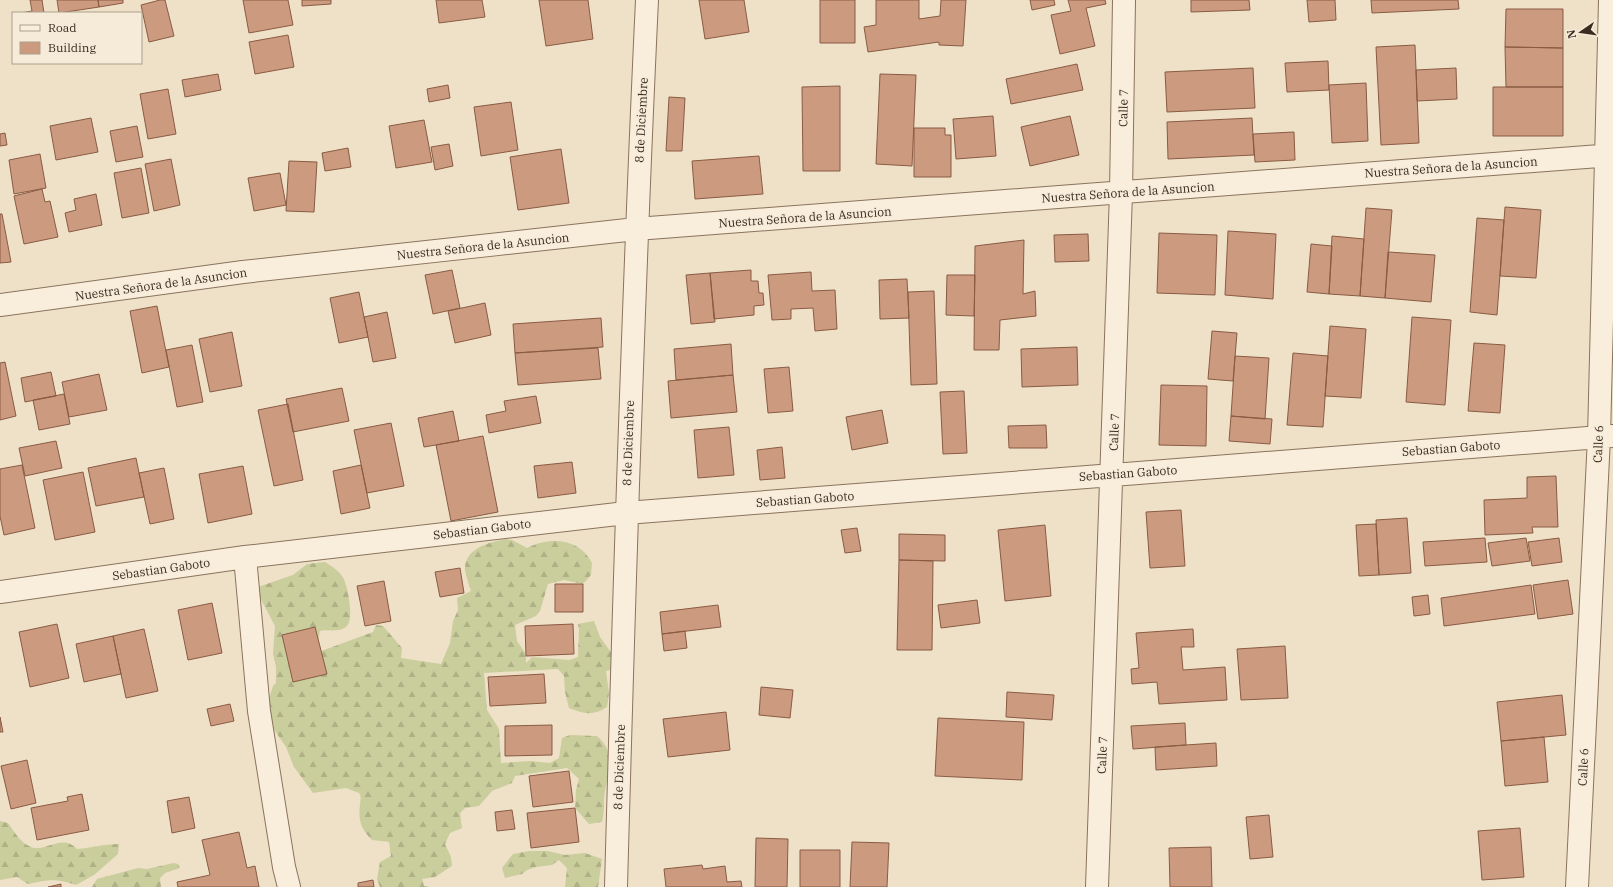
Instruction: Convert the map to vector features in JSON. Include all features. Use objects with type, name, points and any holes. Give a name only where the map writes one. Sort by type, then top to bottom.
[{"type":"street","name":"8 de Diciembre","points":[[616,887],[626,513],[636,229],[647,0]]},
{"type":"street","name":"Calle 7","points":[[1097,887],[1121,193],[1124,0]]},
{"type":"street","name":"Calle 6","points":[[1577,887],[1606,436],[1610,155],[1610,0]]},
{"type":"street","name":"Nuestra Señora de la Asuncion","points":[[0,306],[243,272],[636,229],[1610,155]]},
{"type":"street","name":"Sebastian Gaboto","points":[[0,592],[245,557],[626,513],[1606,436]]},
{"type":"street","points":[[245,557],[258,711],[284,867],[289,887]]},
{"type":"green space","points":[[506,539],[512,540],[527,548],[536,544],[555,541],[572,544],[580,548],[592,563],[591,575],[583,584],[564,580],[548,584],[540,611],[536,616],[515,625],[517,641],[526,654],[526,663],[532,657],[569,660],[578,657],[578,624],[594,621],[600,637],[613,655],[616,669],[606,671],[609,693],[607,707],[593,713],[579,712],[569,708],[565,692],[564,676],[558,669],[484,673],[487,710],[499,729],[501,763],[530,761],[550,763],[559,758],[562,738],[570,735],[597,736],[608,751],[610,759],[602,822],[589,824],[575,808],[576,790],[579,779],[567,768],[515,776],[512,783],[492,791],[479,806],[465,808],[460,813],[462,828],[450,833],[445,844],[451,857],[452,866],[435,877],[422,879],[424,886],[430,887],[380,887],[377,879],[380,862],[391,856],[389,842],[372,840],[365,832],[359,816],[360,794],[346,788],[313,793],[294,767],[286,747],[268,721],[267,705],[273,686],[276,683],[276,667],[273,654],[275,626],[255,588],[293,575],[307,564],[325,562],[334,568],[344,580],[349,601],[350,616],[347,626],[344,628],[338,630],[320,631],[316,653],[373,632],[376,625],[383,626],[402,648],[401,658],[441,664],[450,643],[453,621],[458,610],[457,598],[471,591],[465,570],[466,562],[469,556],[479,547]]},
{"type":"green space","points":[[0,821],[8,823],[22,841],[35,848],[41,848],[59,843],[71,844],[77,849],[119,844],[118,854],[94,875],[76,885],[52,880],[28,884],[17,877],[0,880]]},
{"type":"green space","points":[[529,851],[548,851],[565,855],[585,853],[602,859],[598,887],[565,887],[567,868],[559,860],[552,865],[536,867],[527,870],[522,874],[505,878],[502,868],[513,854]]},
{"type":"green space","points":[[174,863],[178,864],[180,868],[165,873],[160,878],[161,887],[92,887],[97,879],[138,868],[147,869]]},
{"type":"building","points":[[30,0],[42,0],[44,12],[26,12],[32,11]]},
{"type":"building","points":[[57,0],[98,0],[99,7],[59,12]]},
{"type":"building","points":[[98,0],[123,0],[123,3],[99,7]]},
{"type":"building","points":[[165,0],[174,36],[149,42],[141,5]]},
{"type":"building","points":[[243,0],[288,0],[293,25],[249,33]]},
{"type":"building","points":[[302,0],[331,0],[331,4],[302,6]]},
{"type":"building","points":[[436,0],[482,0],[485,17],[439,23]]},
{"type":"building","points":[[539,0],[588,0],[593,39],[546,46]]},
{"type":"building","points":[[699,0],[744,0],[749,32],[705,39]]},
{"type":"building","points":[[820,0],[855,0],[855,43],[820,43]]},
{"type":"building","points":[[876,0],[919,0],[919,19],[940,16],[941,0],[966,0],[963,46],[939,45],[939,42],[868,52],[864,27],[876,25]]},
{"type":"building","points":[[1030,0],[1054,0],[1055,5],[1032,10]]},
{"type":"building","points":[[1068,0],[1105,0],[1106,4],[1086,8],[1095,46],[1060,54],[1051,15],[1071,11]]},
{"type":"building","points":[[1191,0],[1249,0],[1250,10],[1191,12]]},
{"type":"building","points":[[1307,0],[1335,0],[1336,20],[1309,22]]},
{"type":"building","points":[[1371,0],[1458,0],[1459,9],[1372,13]]},
{"type":"building","points":[[1506,9],[1563,9],[1563,48],[1505,47]]},
{"type":"building","points":[[288,35],[294,67],[255,74],[249,42]]},
{"type":"building","points":[[1415,45],[1419,143],[1381,145],[1376,47]]},
{"type":"building","points":[[1505,47],[1563,48],[1563,87],[1506,87]]},
{"type":"building","points":[[1328,61],[1329,90],[1287,92],[1285,63]]},
{"type":"building","points":[[1077,64],[1083,90],[1011,104],[1006,79]]},
{"type":"building","points":[[1253,68],[1255,108],[1167,112],[1165,72]]},
{"type":"building","points":[[1456,68],[1457,99],[1417,101],[1416,70]]},
{"type":"building","points":[[218,74],[221,90],[185,97],[182,80]]},
{"type":"building","points":[[880,74],[916,75],[912,166],[876,164]]},
{"type":"building","points":[[1366,83],[1368,141],[1332,143],[1329,85]]},
{"type":"building","points":[[448,85],[450,98],[429,102],[427,89]]},
{"type":"building","points":[[840,86],[840,171],[803,171],[802,87]]},
{"type":"building","points":[[1493,87],[1563,87],[1563,136],[1493,136]]},
{"type":"building","points":[[168,89],[176,134],[148,139],[140,94]]},
{"type":"building","points":[[669,97],[685,98],[682,151],[666,151]]},
{"type":"building","points":[[511,102],[518,150],[481,156],[474,107]]},
{"type":"building","points":[[993,116],[996,156],[956,159],[953,119]]},
{"type":"building","points":[[1070,116],[1079,155],[1030,166],[1021,127]]},
{"type":"building","points":[[91,118],[98,152],[56,160],[50,126]]},
{"type":"building","points":[[1252,118],[1254,155],[1168,159],[1167,122]]},
{"type":"building","points":[[424,120],[432,162],[396,168],[389,126]]},
{"type":"building","points":[[137,126],[143,157],[116,162],[110,131]]},
{"type":"building","points":[[914,128],[945,128],[945,135],[951,135],[951,177],[914,177]]},
{"type":"building","points":[[1294,132],[1295,160],[1255,162],[1253,134]]},
{"type":"building","points":[[5,133],[7,145],[0,146],[0,134]]},
{"type":"building","points":[[449,144],[453,166],[435,170],[431,147]]},
{"type":"building","points":[[348,148],[351,167],[325,171],[322,153]]},
{"type":"building","points":[[561,149],[569,203],[518,210],[510,157]]},
{"type":"building","points":[[40,154],[46,188],[14,194],[9,160]]},
{"type":"building","points":[[759,156],[763,194],[695,199],[692,161]]},
{"type":"building","points":[[171,159],[180,205],[154,211],[145,164]]},
{"type":"building","points":[[289,161],[317,162],[314,212],[286,211]]},
{"type":"building","points":[[141,168],[149,213],[122,218],[114,173]]},
{"type":"building","points":[[280,173],[286,205],[254,211],[248,178]]},
{"type":"building","points":[[42,189],[45,202],[50,201],[58,237],[24,244],[14,196]]},
{"type":"building","points":[[96,194],[102,225],[69,232],[65,213],[76,210],[74,199]]},
{"type":"building","points":[[1505,207],[1541,210],[1536,278],[1500,276]]},
{"type":"building","points":[[1366,208],[1392,210],[1385,298],[1360,296]]},
{"type":"building","points":[[0,214],[2,214],[11,262],[0,263]]},
{"type":"building","points":[[1477,218],[1504,220],[1497,315],[1470,312]]},
{"type":"building","points":[[1228,231],[1276,234],[1273,299],[1225,295]]},
{"type":"building","points":[[1159,233],[1217,235],[1215,295],[1157,293]]},
{"type":"building","points":[[1088,234],[1089,261],[1055,262],[1054,235]]},
{"type":"building","points":[[1332,236],[1364,239],[1360,296],[1329,294]]},
{"type":"building","points":[[1024,240],[1023,294],[1035,291],[1036,316],[1000,320],[999,350],[974,350],[975,246]]},
{"type":"building","points":[[1311,244],[1332,246],[1329,294],[1307,292]]},
{"type":"building","points":[[1388,252],[1435,255],[1431,302],[1385,298]]},
{"type":"building","points":[[452,270],[460,308],[433,314],[425,275]]},
{"type":"building","points":[[751,270],[751,281],[758,281],[759,293],[763,293],[764,305],[754,306],[754,315],[714,319],[710,273]]},
{"type":"building","points":[[811,272],[812,291],[835,290],[837,329],[815,331],[813,308],[791,309],[791,319],[772,320],[768,275]]},
{"type":"building","points":[[710,273],[715,322],[691,324],[686,275]]},
{"type":"building","points":[[947,275],[975,275],[974,316],[946,315]]},
{"type":"building","points":[[907,279],[909,318],[880,319],[879,280]]},
{"type":"building","points":[[934,291],[937,384],[911,385],[908,292]]},
{"type":"building","points":[[359,292],[368,337],[339,343],[330,298]]},
{"type":"building","points":[[485,303],[491,335],[455,343],[448,311]]},
{"type":"building","points":[[157,306],[169,367],[142,373],[130,311]]},
{"type":"building","points":[[387,312],[396,358],[373,362],[364,317]]},
{"type":"building","points":[[1412,317],[1451,320],[1445,405],[1406,402]]},
{"type":"building","points":[[601,318],[603,347],[515,353],[513,324]]},
{"type":"building","points":[[1330,326],[1366,329],[1361,398],[1325,396]]},
{"type":"building","points":[[1212,331],[1237,333],[1233,381],[1208,379]]},
{"type":"building","points":[[232,332],[242,386],[210,392],[199,339]]},
{"type":"building","points":[[1474,343],[1505,345],[1500,413],[1468,411]]},
{"type":"building","points":[[731,344],[733,375],[676,380],[674,349]]},
{"type":"building","points":[[192,345],[203,402],[177,407],[166,350]]},
{"type":"building","points":[[1077,347],[1078,385],[1022,387],[1021,349]]},
{"type":"building","points":[[598,348],[601,379],[518,385],[515,353]]},
{"type":"building","points":[[1293,353],[1328,356],[1323,427],[1287,425]]},
{"type":"building","points":[[1235,356],[1269,358],[1265,419],[1231,416]]},
{"type":"building","points":[[5,362],[16,416],[0,420],[0,363]]},
{"type":"building","points":[[789,367],[793,411],[768,413],[764,369]]},
{"type":"building","points":[[51,372],[56,396],[25,402],[21,378]]},
{"type":"building","points":[[99,374],[107,410],[69,417],[62,382]]},
{"type":"building","points":[[733,375],[737,412],[671,418],[668,381]]},
{"type":"building","points":[[1161,385],[1207,386],[1206,446],[1159,445]]},
{"type":"building","points":[[342,388],[349,421],[293,432],[286,399]]},
{"type":"building","points":[[964,391],[967,453],[943,454],[940,392]]},
{"type":"building","points":[[64,394],[70,424],[39,430],[33,400]]},
{"type":"building","points":[[536,396],[541,423],[489,433],[486,415],[506,411],[504,401]]},
{"type":"building","points":[[288,404],[303,480],[274,486],[258,410]]},
{"type":"building","points":[[882,410],[888,443],[852,450],[846,417]]},
{"type":"building","points":[[453,411],[459,441],[424,447],[418,418]]},
{"type":"building","points":[[1231,416],[1272,419],[1270,444],[1229,441]]},
{"type":"building","points":[[391,423],[404,486],[367,493],[354,430]]},
{"type":"building","points":[[1046,425],[1047,448],[1009,448],[1008,426]]},
{"type":"building","points":[[729,427],[734,475],[698,478],[694,430]]},
{"type":"building","points":[[483,436],[498,512],[451,521],[436,445]]},
{"type":"building","points":[[56,441],[62,468],[25,476],[19,448]]},
{"type":"building","points":[[782,447],[785,478],[760,480],[757,450]]},
{"type":"building","points":[[136,458],[144,497],[96,506],[88,468]]},
{"type":"building","points":[[572,462],[576,493],[538,498],[534,466]]},
{"type":"building","points":[[22,465],[35,528],[4,535],[0,516],[0,469]]},
{"type":"building","points":[[361,465],[370,508],[341,514],[333,471]]},
{"type":"building","points":[[243,466],[252,514],[208,523],[199,474]]},
{"type":"building","points":[[164,468],[174,519],[150,524],[139,473]]},
{"type":"building","points":[[83,472],[95,532],[55,540],[43,480]]},
{"type":"building","points":[[1556,476],[1558,527],[1532,527],[1533,533],[1485,535],[1484,500],[1527,498],[1527,477]]},
{"type":"building","points":[[1181,510],[1185,566],[1150,568],[1146,512]]},
{"type":"building","points":[[1407,518],[1411,573],[1379,575],[1376,520]]},
{"type":"building","points":[[1376,524],[1379,575],[1359,576],[1356,525]]},
{"type":"building","points":[[1045,525],[1051,596],[1005,601],[998,530]]},
{"type":"building","points":[[857,528],[861,551],[845,553],[841,530]]},
{"type":"building","points":[[899,534],[945,535],[945,561],[899,560]]},
{"type":"building","points":[[1485,538],[1487,562],[1425,566],[1423,542]]},
{"type":"building","points":[[1526,538],[1530,561],[1492,566],[1488,543]]},
{"type":"building","points":[[1559,538],[1562,562],[1532,566],[1528,542]]},
{"type":"building","points":[[899,560],[933,561],[932,650],[897,650]]},
{"type":"building","points":[[460,568],[464,593],[440,597],[435,572]]},
{"type":"building","points":[[1568,580],[1573,614],[1538,619],[1533,585]]},
{"type":"building","points":[[384,581],[391,621],[365,626],[357,586]]},
{"type":"building","points":[[555,584],[583,584],[583,612],[555,612]]},
{"type":"building","points":[[1531,585],[1535,614],[1444,626],[1441,598]]},
{"type":"building","points":[[1428,595],[1430,614],[1414,616],[1412,597]]},
{"type":"building","points":[[977,600],[980,623],[941,628],[938,605]]},
{"type":"building","points":[[212,603],[222,653],[188,660],[178,610]]},
{"type":"building","points":[[718,605],[721,627],[662,634],[660,612]]},
{"type":"building","points":[[57,624],[69,678],[30,687],[19,632]]},
{"type":"building","points":[[573,624],[574,654],[526,656],[525,626]]},
{"type":"building","points":[[315,627],[327,674],[293,682],[282,635]]},
{"type":"building","points":[[144,629],[158,691],[126,698],[113,636]]},
{"type":"building","points":[[1193,629],[1194,647],[1181,647],[1183,670],[1225,667],[1227,700],[1159,704],[1157,682],[1132,684],[1131,669],[1139,668],[1136,633]]},
{"type":"building","points":[[685,631],[687,648],[664,651],[662,634]]},
{"type":"building","points":[[113,636],[121,674],[84,682],[76,644]]},
{"type":"building","points":[[1285,646],[1288,698],[1241,700],[1237,649]]},
{"type":"building","points":[[544,674],[546,703],[490,706],[488,677]]},
{"type":"building","points":[[761,687],[793,690],[790,718],[759,715]]},
{"type":"building","points":[[1007,692],[1054,695],[1052,720],[1006,717]]},
{"type":"building","points":[[1562,695],[1566,735],[1501,741],[1497,702]]},
{"type":"building","points":[[230,704],[234,721],[211,726],[207,709]]},
{"type":"building","points":[[726,712],[730,750],[668,757],[663,719]]},
{"type":"building","points":[[0,717],[3,732],[0,732]]},
{"type":"building","points":[[938,718],[1024,722],[1022,780],[935,776]]},
{"type":"building","points":[[1185,723],[1186,745],[1133,749],[1131,726]]},
{"type":"building","points":[[552,725],[552,755],[505,756],[505,726]]},
{"type":"building","points":[[1544,737],[1548,782],[1505,786],[1501,741]]},
{"type":"building","points":[[1216,743],[1217,766],[1156,770],[1155,747]]},
{"type":"building","points":[[27,760],[36,803],[11,809],[1,766]]},
{"type":"building","points":[[569,771],[573,802],[533,807],[529,776]]},
{"type":"building","points":[[82,794],[89,830],[37,840],[31,808],[68,801],[67,797]]},
{"type":"building","points":[[189,797],[195,828],[172,833],[167,801]]},
{"type":"building","points":[[575,808],[579,842],[531,848],[527,813]]},
{"type":"building","points":[[512,810],[515,829],[497,831],[495,812]]},
{"type":"building","points":[[1269,815],[1273,857],[1250,859],[1246,817]]},
{"type":"building","points":[[1520,828],[1524,877],[1482,880],[1478,831]]},
{"type":"building","points":[[239,832],[247,868],[255,866],[259,887],[178,887],[177,882],[210,875],[202,840]]},
{"type":"building","points":[[756,838],[788,839],[787,887],[755,887]]},
{"type":"building","points":[[852,842],[889,843],[887,887],[850,887]]},
{"type":"building","points":[[1211,847],[1212,887],[1170,887],[1169,848]]},
{"type":"building","points":[[800,850],[840,850],[840,887],[800,887]]},
{"type":"building","points":[[702,865],[703,869],[725,866],[727,882],[741,881],[742,887],[666,887],[664,869]]},
{"type":"building","points":[[373,880],[374,887],[358,887],[358,883]]},
{"type":"building","points":[[61,884],[61,887],[48,887]]}]
